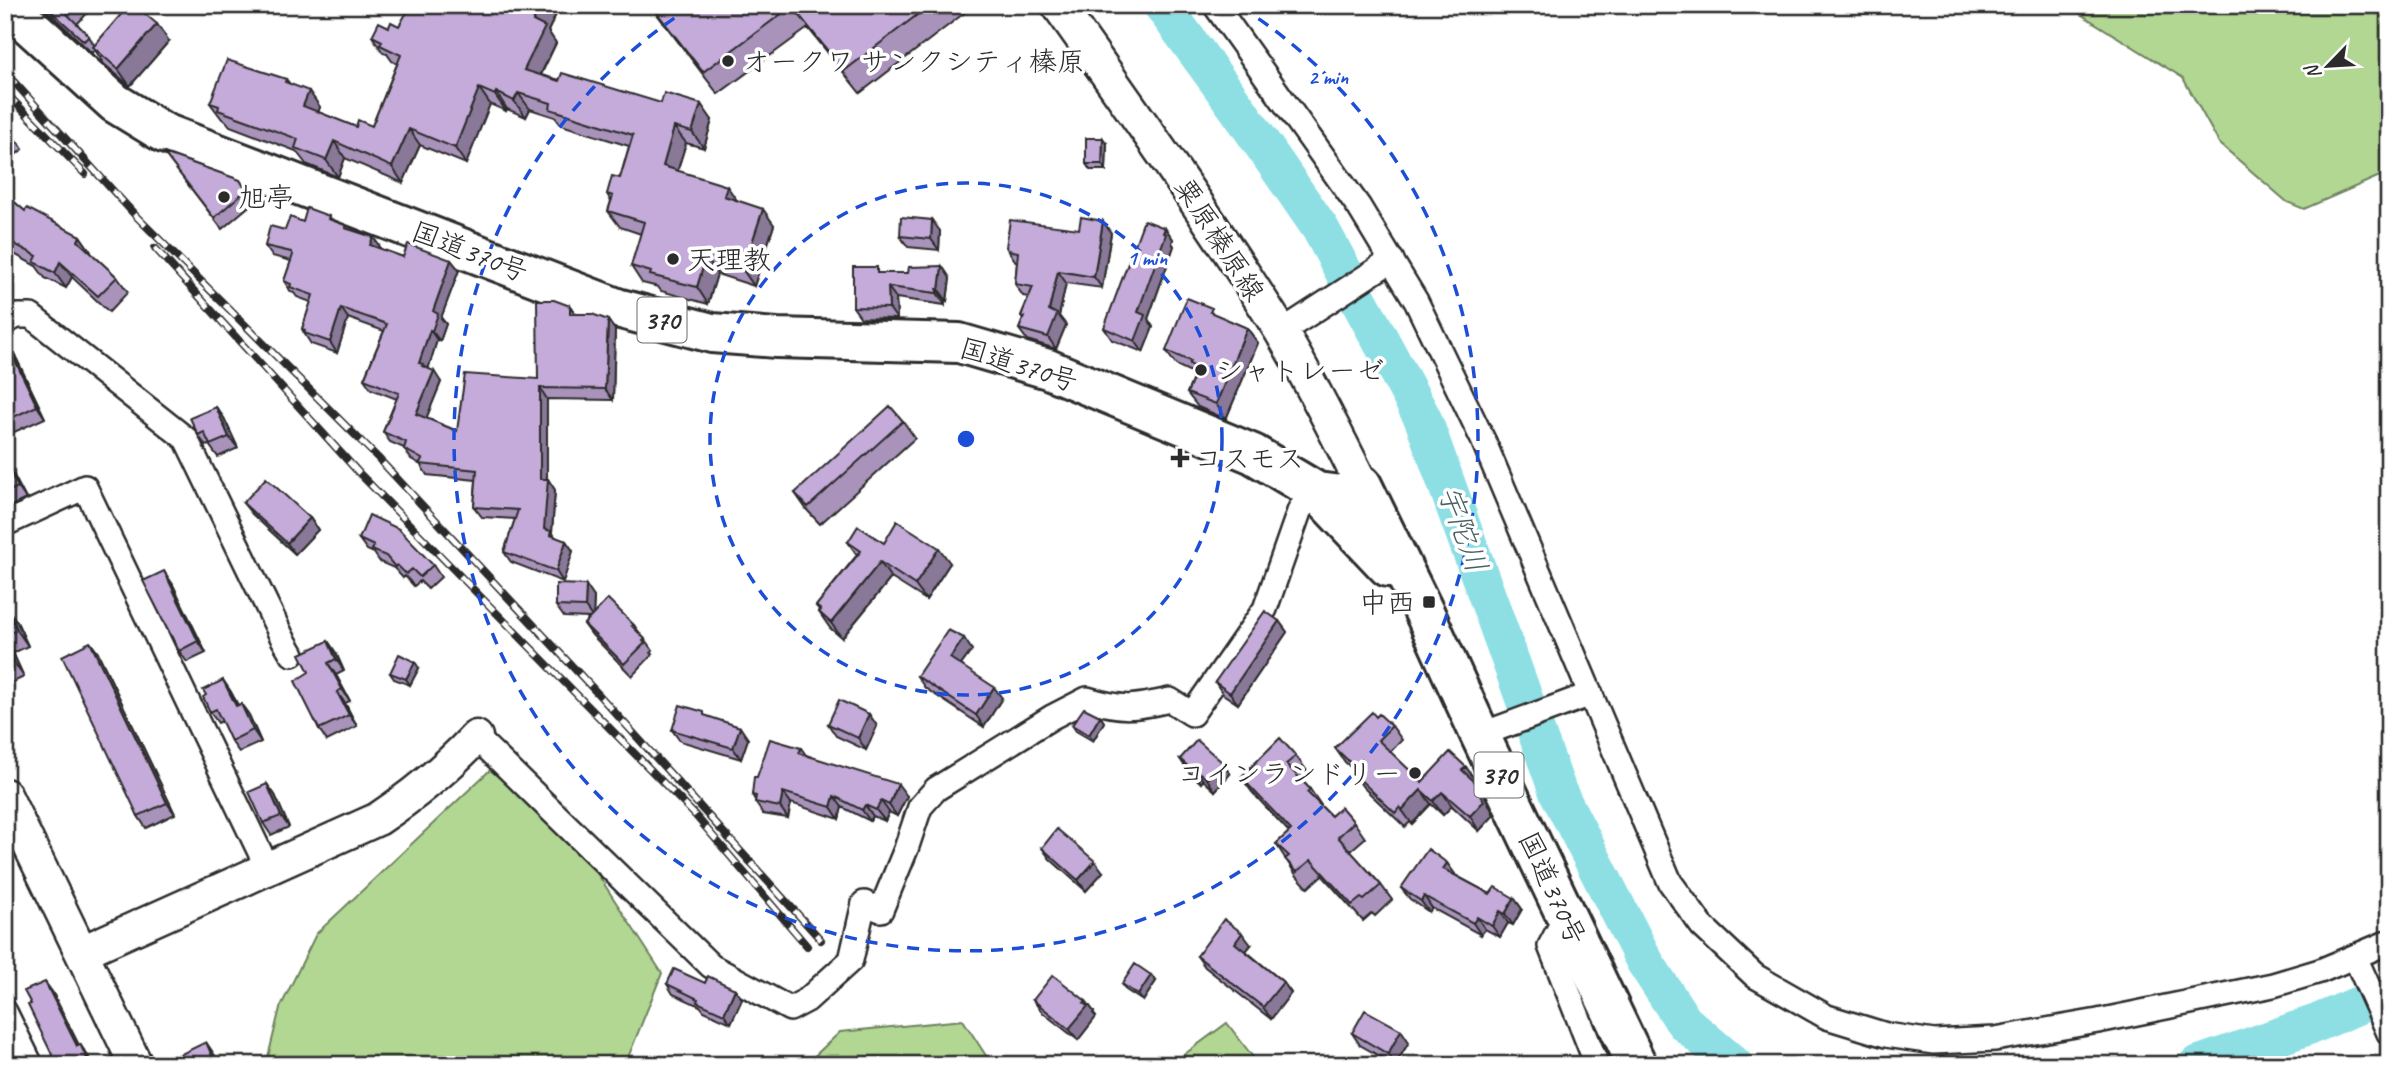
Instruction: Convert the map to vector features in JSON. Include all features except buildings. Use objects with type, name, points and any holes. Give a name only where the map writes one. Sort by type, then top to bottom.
[{"type":"highway","name":"国道370号","points":[[11,19],[116,103],[164,133],[617,308],[712,333],[777,338],[959,343],[1048,369],[1240,448],[1317,492],[1382,559],[1426,616]]},
{"type":"highway","name":"国道370号","points":[[1362,485],[1487,732],[1566,916],[1637,1065]]},
{"type":"highway","points":[[1317,492],[1341,495],[1362,485]]},
{"type":"street","name":"粟原榛原線","points":[[1058,5],[1174,169],[1280,332],[1330,420],[1362,485]]},
{"type":"street","points":[[1215,5],[1359,206],[1389,262],[1416,301],[1483,440],[1588,695],[1671,881],[1702,926],[1755,976],[1827,1017],[1886,1035],[1934,1042],[1995,1039],[2273,985],[2357,960],[2389,942]]},
{"type":"street","points":[[1280,332],[1389,262]]},
{"type":"street","points":[[5,322],[17,316],[31,316],[186,439],[292,654]]},
{"type":"street","points":[[5,524],[85,486],[268,869]]},
{"type":"street","points":[[82,952],[378,819],[414,795],[455,760],[476,737],[711,966],[790,1009],[807,1000],[852,960],[864,904],[881,910],[920,807],[936,789],[1052,717],[1087,699],[1133,709],[1170,700],[1192,713],[1265,608],[1300,509],[1317,492]]},
{"type":"street","points":[[1487,732],[1588,695]]},
{"type":"street","points":[[5,795],[136,1065]]},
{"type":"street","points":[[1566,916],[1550,946],[1597,1065]]},
{"type":"street","points":[[2357,960],[2389,1033]]},
{"type":"street","points":[[5,1012],[30,1065]]},
{"type":"green space","points":[[2066,5],[2389,5],[2389,172],[2304,209],[2287,202],[2219,143],[2183,78]]},
{"type":"green space","points":[[490,770],[532,803],[593,867],[662,973],[625,1065],[266,1065],[280,1008],[316,934]]},
{"type":"green space","points":[[963,1020],[992,1065],[805,1065],[840,1032]]},
{"type":"green space","points":[[1227,1023],[1259,1065],[1170,1065]]},
{"type":"waterway","name":"宇陀川","points":[[1162,5],[1320,228],[1423,419],[1558,792],[1645,962],[1684,1022],[1734,1065]]},
{"type":"waterway","name":"宇陀川","points":[[2197,1065],[2317,1023],[2389,992]]},
{"type":"railway","points":[[5,72],[135,215],[378,458],[599,695],[821,940]]},
{"type":"railway","points":[[5,92],[85,174]]},
{"type":"railway","points":[[155,248],[359,473],[695,815],[807,946]]},
{"type":"place","name":"オークワ サンクシティ榛原","points":[[728,61]]},
{"type":"place","name":"旭亭","points":[[224,197]]},
{"type":"place","name":"天理教","points":[[673,259]]},
{"type":"place","name":"シャトレーゼ","points":[[1201,370]]},
{"type":"place","name":"コスモス","points":[[1180,458]]},
{"type":"place","name":"中西","points":[[1429,602]]},
{"type":"place","name":"コインランドリー","points":[[1415,773]]}]
